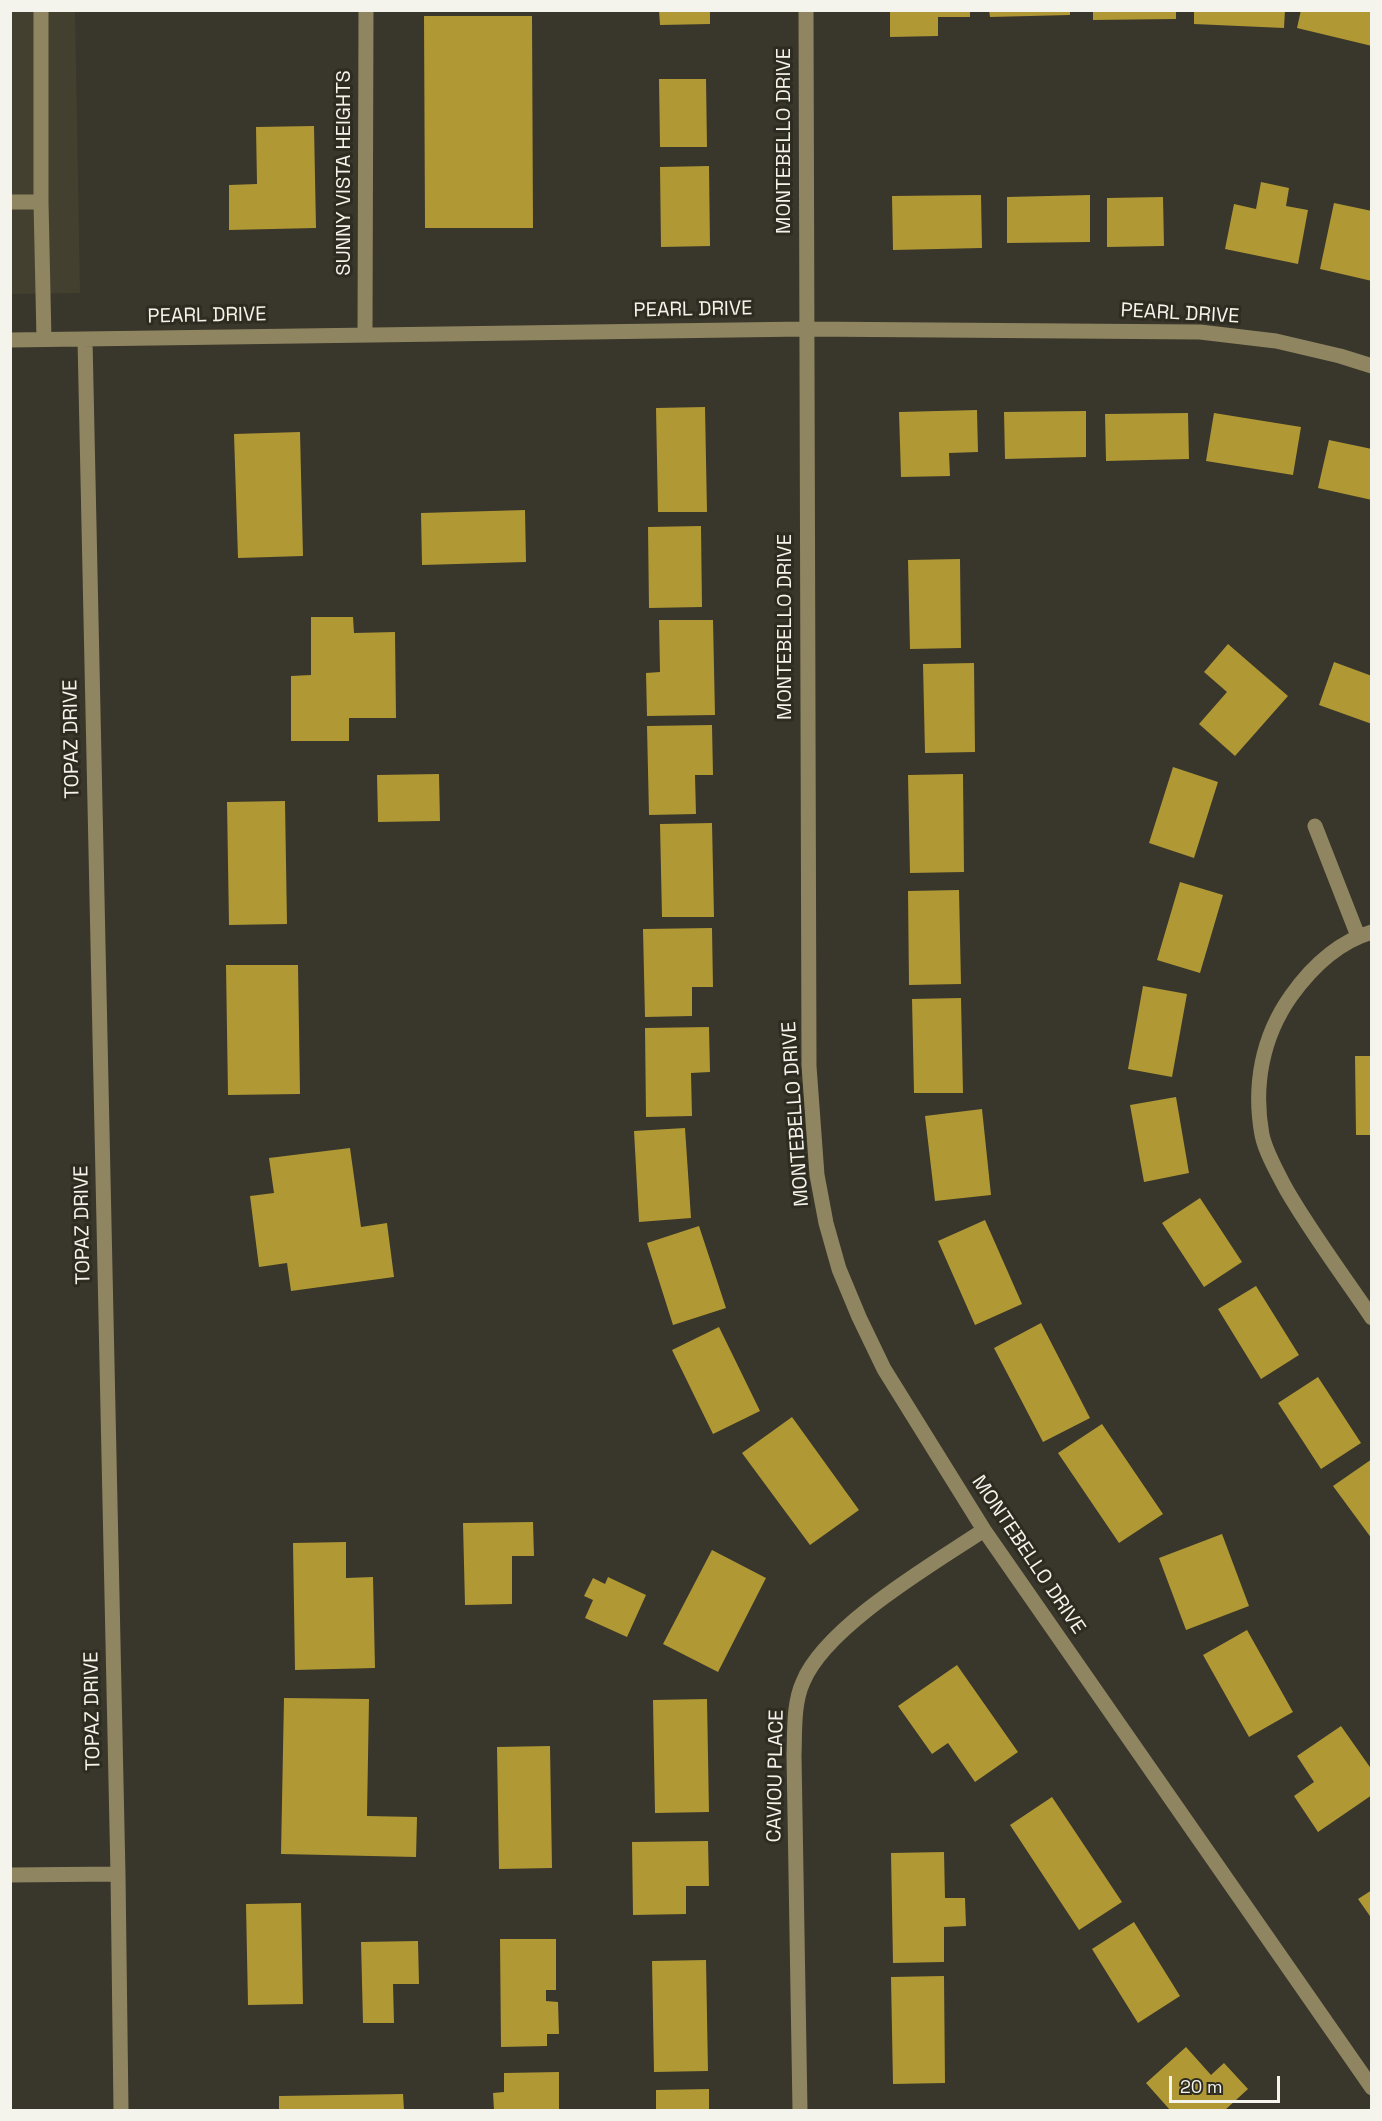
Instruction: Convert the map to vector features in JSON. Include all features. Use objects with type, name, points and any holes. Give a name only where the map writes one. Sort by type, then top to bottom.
[{"type":"street","points":[[41,10],[44,339]]},
{"type":"street","name":"SUNNY VISTA HEIGHTS","points":[[365,335],[366,10]]},
{"type":"street","name":"MONTEBELLO DRIVE","points":[[806,10],[809,1066],[817,1175],[826,1223],[839,1269],[884,1369],[984,1530],[1371,2088]]},
{"type":"street","points":[[10,202],[41,202]]},
{"type":"street","name":"PEARL DRIVE","points":[[10,340],[806,329],[1200,333],[1276,341],[1371,366]]},
{"type":"street","name":"TOPAZ DRIVE","points":[[85,339],[121,2110]]},
{"type":"street","points":[[1315,826],[1365,934],[1325,958],[1302,981],[1280,1012],[1262,1057],[1257,1095],[1262,1137],[1276,1172],[1298,1210],[1371,1318]]},
{"type":"street","name":"CAVIOU PLACE","points":[[800,2110],[794,1755],[796,1709],[802,1683],[818,1657],[850,1624],[888,1595],[984,1530]]},
{"type":"street","points":[[10,1875],[118,1874]]},
{"type":"shaded area","points":[[10,11],[75,11],[80,293],[11,294]]},
{"type":"building","points":[[659,10],[710,10],[710,24],[660,25]]},
{"type":"building","points":[[890,10],[970,10],[970,17],[938,17],[938,36],[890,37]]},
{"type":"building","points":[[989,10],[1070,10],[1070,15],[990,17]]},
{"type":"building","points":[[1093,10],[1176,10],[1176,19],[1093,20]]},
{"type":"building","points":[[1194,10],[1285,10],[1284,28],[1194,24]]},
{"type":"building","points":[[1301,10],[1372,10],[1372,46],[1297,28]]},
{"type":"building","points":[[424,16],[532,16],[533,228],[425,228]]},
{"type":"building","points":[[659,79],[706,79],[707,147],[660,147]]},
{"type":"building","points":[[314,126],[316,228],[229,230],[229,185],[257,184],[256,127]]},
{"type":"building","points":[[709,166],[710,246],[661,247],[660,167]]},
{"type":"building","points":[[1261,182],[1289,188],[1286,206],[1308,210],[1298,264],[1225,249],[1234,204],[1256,209]]},
{"type":"building","points":[[981,195],[982,248],[893,250],[892,196]]},
{"type":"building","points":[[1090,195],[1090,242],[1007,243],[1007,197]]},
{"type":"building","points":[[1163,197],[1164,246],[1107,247],[1107,198]]},
{"type":"building","points":[[1334,203],[1372,211],[1372,281],[1320,269]]},
{"type":"building","points":[[705,407],[707,512],[658,512],[656,408]]},
{"type":"building","points":[[977,410],[978,452],[949,453],[950,476],[901,477],[899,412]]},
{"type":"building","points":[[1086,411],[1086,457],[1005,459],[1004,412]]},
{"type":"building","points":[[1188,413],[1189,459],[1106,461],[1105,414]]},
{"type":"building","points":[[1214,413],[1301,427],[1293,475],[1206,461]]},
{"type":"building","points":[[300,432],[303,556],[238,558],[234,434]]},
{"type":"building","points":[[1329,440],[1372,449],[1372,500],[1318,488]]},
{"type":"building","points":[[525,510],[526,562],[422,565],[421,513]]},
{"type":"building","points":[[701,526],[702,607],[649,608],[648,527]]},
{"type":"building","points":[[960,559],[961,648],[910,649],[908,560]]},
{"type":"building","points":[[311,617],[353,617],[354,633],[395,632],[396,718],[349,718],[349,741],[291,741],[291,676],[311,675]]},
{"type":"building","points":[[659,620],[713,620],[715,715],[647,716],[646,673],[660,672]]},
{"type":"building","points":[[1228,644],[1288,696],[1235,756],[1199,724],[1227,692],[1204,672]]},
{"type":"building","points":[[1334,662],[1372,676],[1372,724],[1319,705]]},
{"type":"building","points":[[974,663],[975,752],[925,753],[923,664]]},
{"type":"building","points":[[712,725],[713,775],[695,775],[696,814],[649,815],[647,726]]},
{"type":"building","points":[[1173,767],[1218,782],[1194,858],[1149,843]]},
{"type":"building","points":[[439,774],[440,821],[378,822],[377,775]]},
{"type":"building","points":[[963,774],[964,872],[910,873],[908,775]]},
{"type":"building","points":[[285,801],[287,924],[229,925],[227,802]]},
{"type":"building","points":[[712,823],[714,917],[662,917],[660,824]]},
{"type":"building","points":[[1180,882],[1223,895],[1200,973],[1157,960]]},
{"type":"building","points":[[959,890],[961,984],[909,985],[908,891]]},
{"type":"building","points":[[712,928],[713,987],[692,987],[692,1016],[645,1017],[643,929]]},
{"type":"building","points":[[226,965],[298,965],[300,1094],[228,1095]]},
{"type":"building","points":[[1143,986],[1187,994],[1172,1077],[1128,1069]]},
{"type":"building","points":[[961,998],[963,1093],[914,1093],[912,999]]},
{"type":"building","points":[[709,1027],[710,1072],[691,1073],[692,1116],[646,1117],[645,1028]]},
{"type":"building","points":[[1355,1056],[1372,1056],[1372,1135],[1356,1135]]},
{"type":"building","points":[[1176,1097],[1189,1173],[1144,1182],[1130,1105]]},
{"type":"building","points":[[982,1109],[991,1195],[935,1201],[925,1116]]},
{"type":"building","points":[[685,1128],[691,1218],[639,1222],[634,1131]]},
{"type":"building","points":[[350,1148],[361,1227],[387,1223],[394,1277],[291,1291],[287,1263],[259,1267],[250,1196],[274,1193],[269,1158]]},
{"type":"building","points":[[1200,1198],[1242,1262],[1204,1287],[1162,1223]]},
{"type":"building","points":[[985,1220],[1022,1304],[975,1325],[938,1241]]},
{"type":"building","points":[[699,1226],[726,1308],[673,1325],[647,1243]]},
{"type":"building","points":[[1256,1286],[1299,1355],[1261,1379],[1218,1309]]},
{"type":"building","points":[[1041,1323],[1090,1418],[1043,1442],[994,1348]]},
{"type":"building","points":[[719,1327],[760,1411],[713,1434],[672,1350]]},
{"type":"building","points":[[1318,1377],[1361,1443],[1321,1469],[1278,1403]]},
{"type":"building","points":[[792,1417],[859,1510],[810,1545],[742,1453]]},
{"type":"building","points":[[1102,1424],[1163,1514],[1119,1543],[1058,1453]]},
{"type":"building","points":[[1372,1459],[1372,1539],[1333,1486]]},
{"type":"building","points":[[533,1522],[534,1556],[512,1556],[512,1604],[465,1605],[463,1523]]},
{"type":"building","points":[[1222,1534],[1249,1606],[1186,1630],[1159,1558]]},
{"type":"building","points":[[346,1542],[346,1578],[373,1577],[375,1668],[295,1670],[293,1543]]},
{"type":"building","points":[[712,1550],[766,1578],[718,1672],[663,1644]]},
{"type":"building","points":[[608,1577],[646,1595],[627,1637],[585,1618],[593,1600],[584,1596],[593,1578],[605,1584]]},
{"type":"building","points":[[1247,1630],[1293,1712],[1249,1737],[1203,1655]]},
{"type":"building","points":[[957,1665],[1018,1752],[975,1782],[948,1743],[932,1754],[898,1706]]},
{"type":"building","points":[[284,1698],[369,1699],[367,1816],[417,1817],[416,1857],[281,1854]]},
{"type":"building","points":[[707,1699],[709,1812],[655,1813],[653,1700]]},
{"type":"building","points":[[1341,1726],[1372,1770],[1372,1795],[1318,1832],[1294,1796],[1314,1782],[1297,1756]]},
{"type":"building","points":[[550,1746],[552,1868],[499,1869],[497,1747]]},
{"type":"building","points":[[1052,1797],[1122,1902],[1079,1930],[1010,1825]]},
{"type":"building","points":[[708,1841],[709,1886],[686,1886],[686,1914],[633,1915],[632,1842]]},
{"type":"building","points":[[944,1852],[945,1898],[965,1898],[966,1926],[944,1927],[944,1962],[893,1963],[891,1853]]},
{"type":"building","points":[[1372,1890],[1372,1919],[1358,1899]]},
{"type":"building","points":[[301,1903],[303,2004],[248,2005],[246,1904]]},
{"type":"building","points":[[1134,1922],[1180,1996],[1138,2023],[1092,1949]]},
{"type":"building","points":[[500,1939],[556,1939],[556,1990],[546,1990],[546,2001],[558,2002],[559,2034],[547,2034],[547,2046],[501,2047]]},
{"type":"building","points":[[418,1941],[419,1984],[393,1984],[394,2023],[363,2023],[361,1942]]},
{"type":"building","points":[[706,1960],[708,2071],[654,2072],[652,1961]]},
{"type":"building","points":[[944,1976],[945,2083],[893,2084],[891,1977]]},
{"type":"building","points":[[1186,2047],[1211,2075],[1224,2063],[1248,2089],[1225,2110],[1170,2110],[1146,2083]]},
{"type":"building","points":[[559,2072],[559,2110],[494,2110],[493,2093],[504,2092],[504,2073]]},
{"type":"building","points":[[709,2089],[709,2110],[656,2110],[656,2090]]},
{"type":"building","points":[[403,2094],[404,2110],[279,2110],[279,2096]]}]
